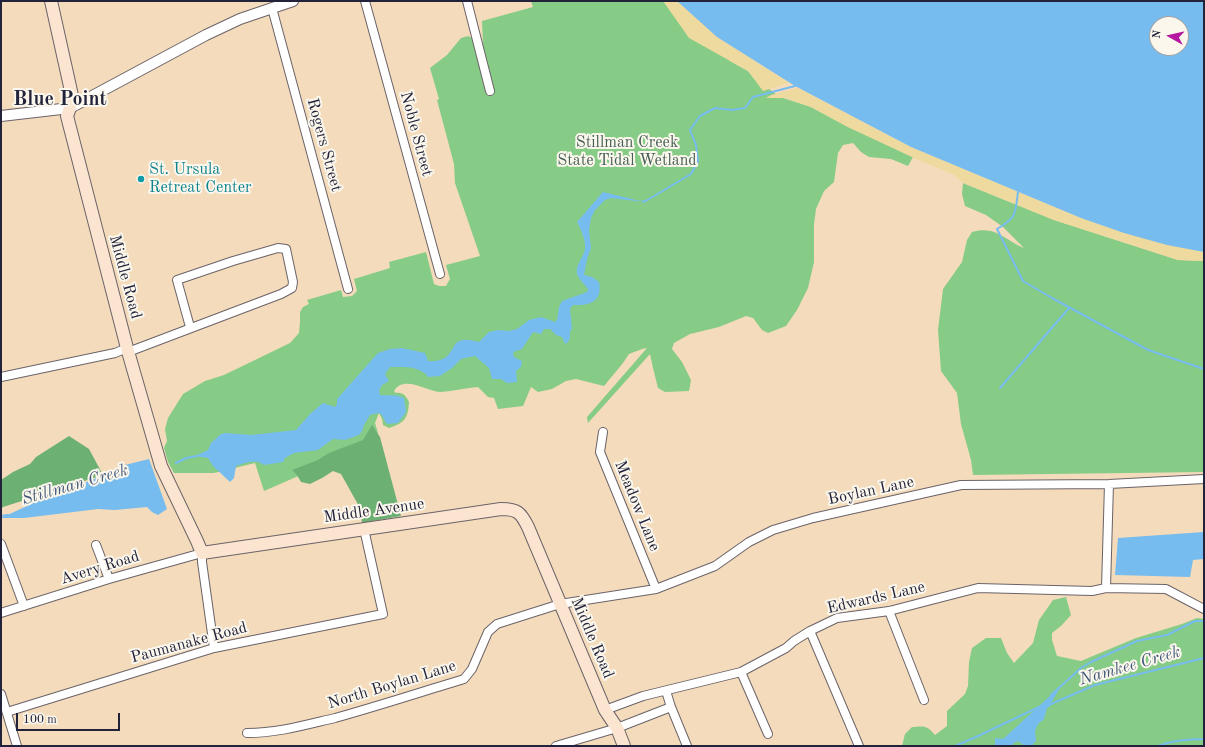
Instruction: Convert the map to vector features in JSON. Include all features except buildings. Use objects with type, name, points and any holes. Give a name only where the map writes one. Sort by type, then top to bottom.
[{"type":"main road","name":"Middle Road","points":[[51,1],[73,100],[67,116],[145,413],[161,466],[198,541],[202,553]]},
{"type":"main road","name":"Middle Avenue","points":[[202,553],[502,509],[510,509],[521,514],[534,541]]},
{"type":"main road","name":"Middle Road","points":[[534,541],[605,710],[617,728],[624,746]]},
{"type":"street","points":[[1,116],[70,108],[206,35],[240,19],[293,1]]},
{"type":"street","name":"Noble Street","points":[[365,1],[440,274]]},
{"type":"street","points":[[467,1],[490,91]]},
{"type":"street","name":"Rogers Street","points":[[272,8],[348,289]]},
{"type":"street","points":[[1,377],[128,350],[281,294],[292,288],[293,282],[286,249],[278,248],[177,280],[190,327]]},
{"type":"street","name":"Meadow Lane","points":[[604,432],[600,452],[656,589]]},
{"type":"street","name":"Boylan Lane","points":[[560,604],[656,589],[714,566],[749,542],[773,530],[813,518],[961,485],[1109,484],[1204,479]]},
{"type":"street","points":[[1106,588],[1109,484]]},
{"type":"street","name":"Paumanake Road","points":[[6,712],[214,648],[383,614],[364,529]]},
{"type":"street","points":[[1,544],[24,606]]},
{"type":"street","points":[[96,546],[109,579]]},
{"type":"street","points":[[202,553],[214,648]]},
{"type":"street","name":"Avery Road","points":[[4,613],[109,579],[202,553]]},
{"type":"street","name":"Edwards Lane","points":[[605,710],[643,696],[741,672],[786,648],[810,631],[837,618],[889,611],[978,588],[1092,590],[1106,588],[1166,589],[1204,609]]},
{"type":"street","name":"North Boylan Lane","points":[[247,732],[274,732],[308,725],[360,711],[464,679],[472,669],[488,632],[497,624],[560,604]]},
{"type":"street","points":[[889,611],[924,700]]},
{"type":"street","points":[[810,631],[859,746]]},
{"type":"street","points":[[741,672],[768,734]]},
{"type":"street","points":[[666,691],[687,746]]},
{"type":"street","points":[[1,694],[17,746]]},
{"type":"street","points":[[556,746],[617,728],[671,707]]},
{"type":"green space","name":"Stillman Creek State Tidal Wetland","points":[[531,1],[673,1],[730,61],[748,71],[754,78],[780,97],[811,107],[848,127],[913,157],[908,166],[891,159],[869,157],[861,152],[853,143],[843,145],[838,153],[834,182],[824,191],[816,209],[814,224],[814,262],[808,288],[797,310],[786,326],[768,333],[762,330],[753,318],[746,316],[719,327],[690,334],[674,343],[672,349],[682,362],[691,380],[689,391],[665,392],[658,388],[650,354],[588,423],[587,417],[647,348],[629,354],[604,386],[576,379],[566,381],[552,389],[538,392],[531,387],[523,406],[498,409],[494,398],[488,397],[478,387],[441,392],[416,385],[404,384],[398,386],[394,391],[404,395],[409,402],[408,412],[402,422],[389,428],[383,425],[379,413],[375,423],[378,433],[335,460],[264,491],[255,463],[214,473],[174,473],[168,462],[164,448],[167,441],[165,429],[168,418],[183,394],[205,381],[224,375],[290,343],[299,333],[300,312],[303,307],[309,304],[307,300],[341,290],[343,297],[352,296],[357,291],[354,279],[390,268],[389,262],[426,252],[434,284],[446,286],[450,279],[446,265],[480,256],[455,183],[454,164],[437,100],[439,99],[430,68],[447,55],[461,38],[468,36],[472,38],[475,46],[483,44],[482,21],[533,7]]},
{"type":"green space","points":[[963,183],[1054,220],[1178,260],[1204,261],[1204,472],[973,475],[971,460],[961,424],[957,393],[941,371],[938,330],[943,289],[962,262],[967,240],[972,232],[987,230],[994,232],[1024,248],[1003,227],[986,215],[965,206],[962,194]]},
{"type":"green space","points":[[372,425],[380,437],[401,516],[362,523],[360,508],[341,474],[333,471],[310,484],[301,482],[292,470],[318,460],[329,453],[363,440]]},
{"type":"green space","points":[[69,436],[89,449],[103,475],[3,507],[1,509],[1,480],[13,472],[30,464],[36,457]]},
{"type":"green space","points":[[1066,597],[1071,615],[1052,633],[1052,640],[1057,656],[1081,661],[1136,638],[1197,618],[1204,619],[1204,746],[902,746],[905,734],[912,727],[925,727],[930,729],[935,735],[947,726],[947,711],[965,694],[968,686],[969,662],[972,648],[986,638],[1001,638],[1007,653],[1014,663],[1033,643],[1039,620],[1053,600]]},
{"type":"sand","points":[[663,1],[677,1],[717,37],[789,83],[763,91],[748,71],[689,38]]},
{"type":"sand","points":[[798,88],[911,147],[1081,218],[1204,252],[1204,261],[1178,260],[1054,220],[963,183],[954,175],[848,127],[811,107],[786,98],[766,98],[771,95]]},
{"type":"water","points":[[677,1],[1204,1],[1204,252],[1167,245],[1124,233],[1081,218],[911,147],[795,86],[717,37]]},
{"type":"water","points":[[603,192],[644,202],[611,198],[605,200],[595,210],[591,218],[589,230],[591,248],[584,275],[592,277],[599,282],[599,294],[594,301],[584,305],[573,305],[570,309],[572,328],[568,342],[565,344],[562,337],[556,335],[550,329],[544,329],[541,334],[533,332],[522,349],[513,352],[514,357],[522,361],[521,367],[516,371],[517,382],[507,383],[501,379],[492,379],[489,368],[475,356],[461,359],[452,368],[440,376],[428,377],[420,370],[405,367],[390,367],[385,374],[389,381],[382,385],[379,391],[380,395],[404,398],[406,412],[398,423],[387,424],[380,413],[370,415],[359,435],[345,440],[333,439],[318,450],[294,453],[285,458],[283,462],[264,465],[254,461],[236,466],[234,478],[230,482],[213,466],[208,458],[195,456],[208,450],[211,443],[221,434],[251,435],[296,430],[310,414],[323,403],[335,407],[337,404],[337,399],[378,353],[390,349],[402,348],[425,353],[428,361],[437,361],[448,355],[459,341],[467,340],[479,342],[489,332],[517,329],[529,320],[541,317],[555,322],[557,320],[559,307],[562,301],[587,292],[588,289],[577,274],[577,267],[585,249],[585,242],[577,222]]},
{"type":"water","points":[[149,459],[167,509],[158,515],[147,507],[115,510],[98,509],[24,518],[1,518],[40,500],[92,480],[125,465]]},
{"type":"water","points":[[1204,532],[1204,559],[1193,560],[1190,577],[1115,575],[1118,538]]},
{"type":"water","points":[[1061,686],[1051,703],[1053,704],[1047,708],[1044,719],[1038,724],[1035,731],[1036,741],[1033,746],[1025,746],[1018,741],[1011,746],[994,746],[995,738],[1003,739]]},
{"type":"waterway","name":"Stillman Creek","points":[[643,201],[644,202],[691,174],[698,161],[696,145],[690,130],[700,116],[715,108],[732,110],[745,108],[753,97],[795,86]]},
{"type":"waterway","points":[[1018,192],[1012,218],[997,229],[1023,281],[1148,350],[1204,369]]},
{"type":"waterway","points":[[1000,388],[1069,308]]},
{"type":"waterway","name":"Stillman Creek","points":[[176,463],[186,458],[197,456]]},
{"type":"waterway","name":"Stillman Creek","points":[[1,516],[8,515]]},
{"type":"waterway","name":"Namkee Creek","points":[[1051,695],[1081,668],[1091,662],[1137,641],[1167,635],[1195,621],[1204,621]]},
{"type":"waterway","name":"Namkee Creek","points":[[1051,704],[1095,685],[1204,658]]},
{"type":"waterway","name":"Namkee Creek","points":[[955,746],[1039,707]]},
{"type":"waterway","points":[[1158,746],[1181,740],[1204,739]]},
{"type":"place","name":"St. Ursula Retreat Center","points":[[141,179]]},
{"type":"district","name":"Blue Point","points":[[60,100]]}]
